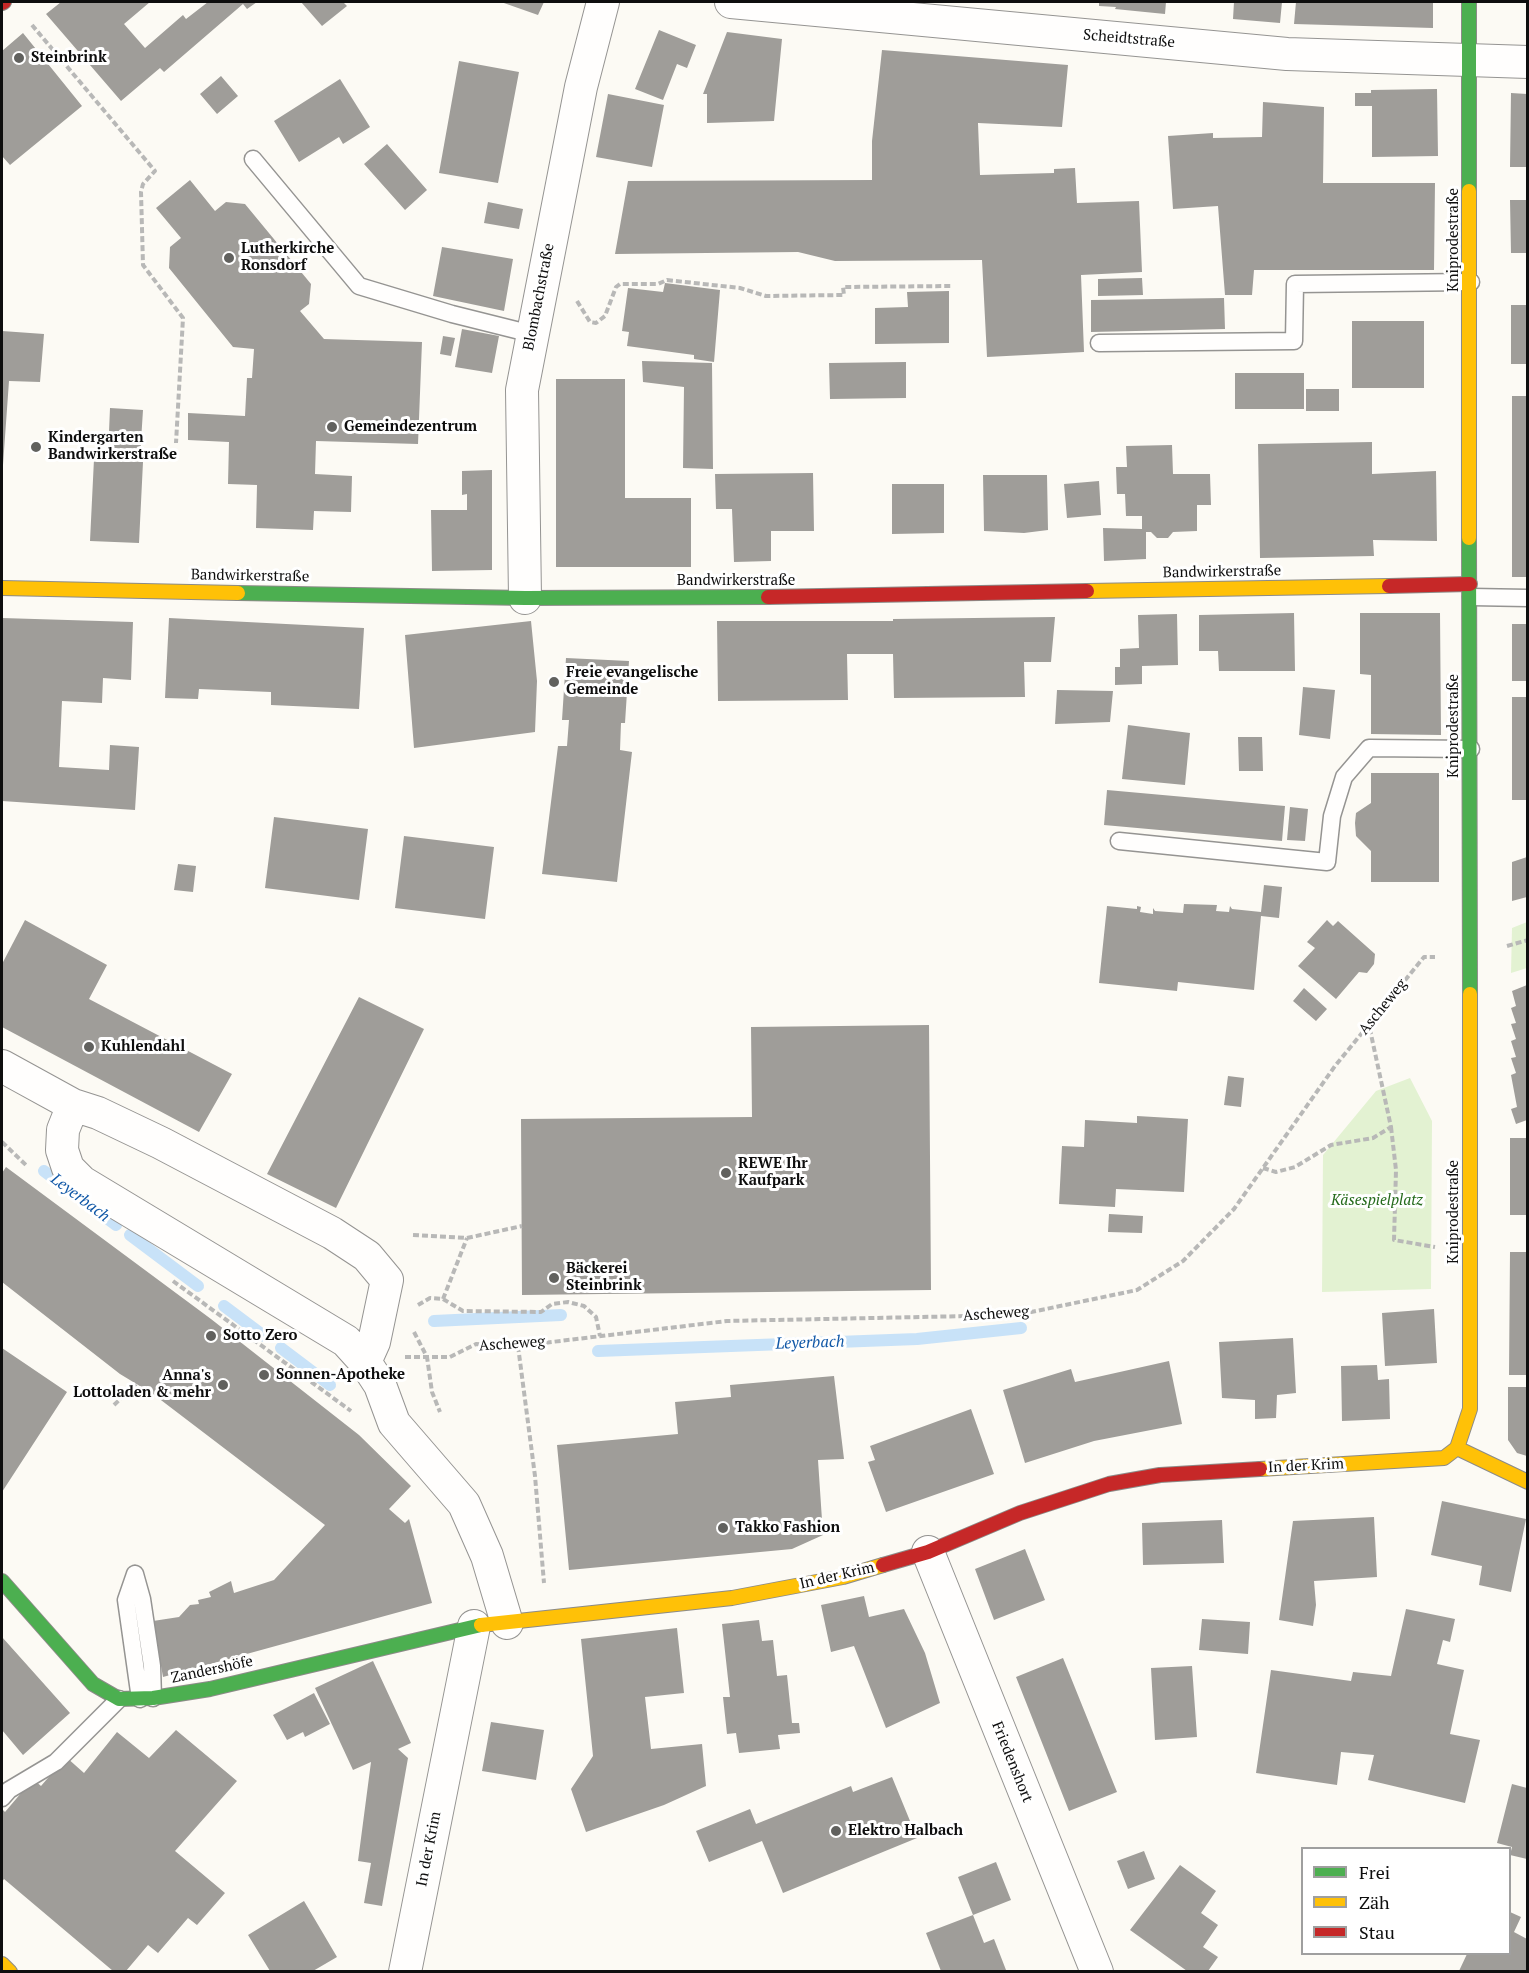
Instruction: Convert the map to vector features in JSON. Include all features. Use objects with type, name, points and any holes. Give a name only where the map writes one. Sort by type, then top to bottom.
[{"type":"street","name":"Blombachstraße","points":[[525,598],[522,390],[581,87],[603,2]]},
{"type":"street","name":"Scheidtstraße","points":[[731,2],[825,6],[1287,54],[1527,62]]},
{"type":"street","name":"Kniprodestraße","points":[[1457,1448],[1470,1409],[1471,282],[1469,2]]},
{"type":"street","name":"Bandwirkerstraße","points":[[2,588],[525,598],[1471,590]]},
{"type":"street","points":[[2,1066],[73,1105],[98,1113],[161,1143],[332,1233],[367,1256],[387,1280],[369,1369]]},
{"type":"street","points":[[73,1105],[63,1130],[62,1150],[68,1168],[82,1182],[346,1341],[380,1385],[394,1423],[464,1504],[487,1556],[507,1623]]},
{"type":"street","points":[[1457,1448],[1527,1482]]},
{"type":"street","name":"In der Krim","points":[[405,1971],[474,1626],[732,1598],[843,1577],[928,1552],[1020,1513],[1109,1484],[1160,1475],[1444,1458],[1457,1448]]},
{"type":"street","name":"Friedenshort","points":[[928,1552],[1097,1971]]},
{"type":"street","name":"Zandershöfe","points":[[2,1581],[93,1684],[119,1699],[147,1698],[210,1689],[474,1626]]},
{"type":"street","points":[[2,1964],[10,1971]]},
{"type":"lane","points":[[253,159],[359,286],[452,314],[532,334]]},
{"type":"lane","points":[[1099,344],[1294,341],[1295,284],[1471,282]]},
{"type":"lane","points":[[1471,590],[1527,598]]},
{"type":"lane","points":[[1119,841],[1327,862],[1332,816],[1344,777],[1369,748],[1471,749]]},
{"type":"lane","points":[[135,1574],[142,1599],[152,1666],[147,1698],[126,1599],[135,1574]]},
{"type":"lane","points":[[2,1798],[9,1790],[57,1762],[119,1699]]},
{"type":"path","points":[[52,48],[155,171],[143,184],[141,192],[143,266],[183,318],[176,442]]},
{"type":"path","points":[[541,288],[575,298],[584,316],[590,322],[596,323],[605,316],[616,287],[620,284],[658,284],[667,280],[740,288],[766,296],[844,295],[843,287],[953,286]]},
{"type":"path","name":"Ascheweg","points":[[369,1369],[408,1356],[450,1357],[476,1344],[518,1346],[727,1321],[1017,1316],[1137,1290],[1183,1261],[1234,1209],[1335,1066],[1424,957],[1470,956]]},
{"type":"path","points":[[1369,1024],[1391,1127],[1396,1170],[1394,1240],[1431,1246],[1471,1260]]},
{"type":"path","points":[[1263,1168],[1276,1172],[1295,1167],[1331,1145],[1373,1138],[1391,1127]]},
{"type":"path","points":[[2,1142],[26,1163],[29,1170]]},
{"type":"path","points":[[412,1235],[467,1238],[522,1226]]},
{"type":"path","points":[[443,1299],[467,1238]]},
{"type":"path","points":[[163,1274],[360,1416],[394,1423]]},
{"type":"path","points":[[415,1312],[419,1303],[430,1298],[443,1299],[463,1311],[481,1312],[541,1312],[552,1304],[568,1302],[584,1306],[597,1317],[600,1336]]},
{"type":"path","points":[[413,1329],[427,1357],[432,1392],[441,1412]]},
{"type":"path","points":[[518,1346],[535,1476],[547,1619]]},
{"type":"path","points":[[114,1406],[136,1384]]},
{"type":"green space","points":[[1527,922],[1527,968],[1511,973],[1512,928]]},
{"type":"green space","name":"Käsespielplatz","points":[[1410,1078],[1432,1121],[1431,1289],[1322,1292],[1323,1155],[1376,1091]]},
{"type":"building","points":[[61,2],[150,2],[124,24],[145,48],[183,15],[186,19],[208,2],[257,2],[247,9],[243,4],[164,72],[160,68],[121,101],[46,14]]},
{"type":"building","points":[[301,2],[343,2],[347,6],[322,26]]},
{"type":"building","points":[[501,2],[544,2],[538,15]]},
{"type":"building","points":[[1099,2],[1166,2],[1165,14],[1115,9],[1116,7],[1099,6]]},
{"type":"building","points":[[1234,2],[1282,2],[1280,23],[1233,19]]},
{"type":"building","points":[[1296,2],[1433,2],[1433,28],[1294,24]]},
{"type":"building","points":[[659,30],[696,45],[687,68],[677,64],[663,100],[635,89]]},
{"type":"building","points":[[727,32],[782,39],[774,121],[707,123],[707,94],[703,94]]},
{"type":"building","points":[[23,33],[82,106],[10,165],[2,156],[2,51]]},
{"type":"building","points":[[882,50],[1068,65],[1062,127],[978,123],[980,175],[1054,173],[1054,169],[1075,168],[1077,203],[1139,201],[1142,272],[1081,275],[1084,352],[987,357],[982,260],[835,261],[798,252],[615,254],[628,181],[872,180],[872,141]]},
{"type":"building","points":[[459,61],[519,72],[498,183],[439,173]]},
{"type":"building","points":[[221,76],[238,96],[217,114],[200,94]]},
{"type":"building","points":[[340,79],[370,127],[343,144],[339,137],[299,162],[274,121]]},
{"type":"building","points":[[1437,89],[1438,156],[1372,157],[1372,106],[1355,106],[1355,93],[1371,93],[1371,90]]},
{"type":"building","points":[[1511,93],[1527,94],[1527,167],[1510,167]]},
{"type":"building","points":[[608,94],[664,105],[652,167],[596,157]]},
{"type":"building","points":[[1263,102],[1324,107],[1323,183],[1435,183],[1434,270],[1254,270],[1252,295],[1225,295],[1218,206],[1173,209],[1168,136],[1213,133],[1213,138],[1262,137]]},
{"type":"building","points":[[387,144],[427,190],[405,210],[364,164]]},
{"type":"building","name":"Gemeindezentrum","points":[[190,180],[215,211],[226,202],[245,204],[311,284],[309,304],[300,311],[324,339],[422,342],[418,444],[316,441],[315,474],[352,476],[351,512],[314,511],[313,530],[256,528],[257,485],[228,484],[229,442],[188,440],[188,413],[245,416],[247,378],[252,378],[254,349],[233,347],[169,268],[170,247],[181,238],[156,208]]},
{"type":"building","points":[[1510,200],[1527,200],[1527,253],[1511,253]]},
{"type":"building","points":[[488,202],[523,209],[519,229],[484,223]]},
{"type":"building","points":[[442,247],[513,259],[504,311],[433,296]]},
{"type":"building","points":[[1142,278],[1143,295],[1098,296],[1098,279]]},
{"type":"building","points":[[665,283],[720,290],[714,362],[694,359],[694,355],[627,346],[629,332],[622,331],[628,288],[663,292]]},
{"type":"building","points":[[949,291],[949,343],[875,344],[875,308],[908,307],[907,292]]},
{"type":"building","points":[[1224,298],[1225,329],[1091,332],[1091,300]]},
{"type":"building","points":[[1511,305],[1527,305],[1527,364],[1511,364]]},
{"type":"building","points":[[1352,321],[1424,321],[1424,388],[1352,388]]},
{"type":"building","points":[[462,329],[499,336],[492,373],[455,367]]},
{"type":"building","points":[[2,331],[44,334],[40,382],[9,381],[3,465]]},
{"type":"building","points":[[443,336],[455,338],[451,356],[440,354]]},
{"type":"building","points":[[642,361],[712,363],[713,469],[683,468],[684,387],[643,382]]},
{"type":"building","points":[[906,362],[906,398],[830,399],[829,363]]},
{"type":"building","points":[[1235,373],[1304,373],[1304,409],[1235,409]]},
{"type":"building","points":[[556,379],[625,379],[625,498],[691,498],[691,567],[556,567]]},
{"type":"building","points":[[1306,389],[1339,389],[1339,411],[1306,411]]},
{"type":"building","points":[[1512,396],[1527,396],[1527,577],[1512,577]]},
{"type":"building","points":[[110,408],[143,410],[140,457],[108,456]]},
{"type":"building","points":[[1372,442],[1372,474],[1436,471],[1437,541],[1373,540],[1374,556],[1260,558],[1258,444]]},
{"type":"building","points":[[1172,445],[1173,474],[1210,474],[1211,505],[1197,505],[1197,531],[1173,532],[1168,538],[1157,538],[1151,532],[1146,532],[1146,559],[1104,561],[1103,528],[1142,529],[1142,516],[1126,516],[1125,494],[1117,494],[1116,467],[1127,467],[1126,446]]},
{"type":"building","points":[[94,459],[143,462],[139,543],[90,541]]},
{"type":"building","points":[[492,470],[492,570],[432,571],[431,510],[467,510],[467,494],[462,495],[462,471]]},
{"type":"building","points":[[813,473],[814,531],[771,531],[771,561],[734,562],[732,509],[716,509],[715,474]]},
{"type":"building","points":[[983,475],[1047,475],[1048,530],[1024,533],[984,531]]},
{"type":"building","points":[[1099,481],[1101,515],[1067,518],[1064,484]]},
{"type":"building","points":[[892,484],[944,484],[944,533],[892,534]]},
{"type":"building","points":[[1294,613],[1295,671],[1219,671],[1218,651],[1199,651],[1199,615]]},
{"type":"building","points":[[1360,613],[1440,613],[1441,735],[1371,734],[1371,675],[1360,674]]},
{"type":"building","points":[[1177,614],[1178,665],[1142,666],[1142,684],[1115,685],[1115,667],[1120,667],[1120,649],[1139,648],[1138,615]]},
{"type":"building","points":[[1055,617],[1051,662],[1024,662],[1025,697],[894,698],[893,654],[847,654],[848,700],[718,701],[717,621],[893,621],[893,619]]},
{"type":"building","points":[[2,618],[133,622],[131,680],[103,678],[102,703],[62,701],[59,767],[109,770],[110,745],[139,747],[135,810],[2,801]]},
{"type":"building","points":[[169,618],[364,628],[359,709],[271,705],[271,692],[199,689],[198,699],[165,698]]},
{"type":"building","points":[[531,621],[537,681],[535,732],[414,748],[405,635]]},
{"type":"building","points":[[1512,624],[1527,624],[1527,681],[1512,681]]},
{"type":"building","points":[[566,658],[629,661],[625,723],[621,723],[620,750],[632,752],[617,882],[542,874],[558,746],[567,746],[569,720],[562,720]]},
{"type":"building","points":[[1303,687],[1335,690],[1330,739],[1299,735]]},
{"type":"building","points":[[1057,690],[1113,691],[1110,722],[1055,724]]},
{"type":"building","points":[[1512,697],[1527,697],[1527,800],[1512,800]]},
{"type":"building","points":[[1128,725],[1190,733],[1185,785],[1122,779]]},
{"type":"building","points":[[1238,737],[1262,737],[1263,771],[1239,771]]},
{"type":"building","points":[[1371,773],[1439,773],[1439,882],[1371,882],[1371,851],[1356,836],[1355,823],[1356,813],[1371,803]]},
{"type":"building","points":[[1107,790],[1285,806],[1282,841],[1104,825]]},
{"type":"building","points":[[1290,807],[1308,809],[1305,841],[1287,840]]},
{"type":"building","points":[[274,817],[368,829],[359,900],[265,888]]},
{"type":"building","points":[[404,836],[494,847],[485,919],[395,908]]},
{"type":"building","points":[[1527,857],[1527,897],[1512,901],[1512,862]]},
{"type":"building","points":[[178,864],[196,866],[193,892],[174,890]]},
{"type":"building","points":[[1264,885],[1282,887],[1279,918],[1261,916],[1254,990],[1178,982],[1177,991],[1099,983],[1107,906],[1137,909],[1137,906],[1141,907],[1140,912],[1153,914],[1153,908],[1155,911],[1183,913],[1184,904],[1217,905],[1216,911],[1229,912],[1230,906],[1232,909],[1261,912]]},
{"type":"building","points":[[25,920],[107,965],[89,999],[232,1074],[199,1132],[2,1027],[2,964]]},
{"type":"building","points":[[1327,920],[1333,926],[1338,921],[1375,954],[1374,964],[1367,973],[1359,972],[1336,999],[1298,966],[1315,948],[1307,942]]},
{"type":"building","points":[[1527,985],[1527,1120],[1516,1124],[1511,1109],[1517,1107],[1511,1075],[1516,1073],[1511,1058],[1516,1057],[1511,1041],[1516,1039],[1511,1024],[1516,1023],[1511,1008],[1516,1006],[1512,991]]},
{"type":"building","points":[[1304,988],[1327,1009],[1316,1021],[1293,1001]]},
{"type":"building","points":[[359,997],[424,1029],[336,1208],[267,1174]]},
{"type":"building","name":"REWE Ihr Kaufpark","points":[[929,1025],[931,1290],[522,1295],[521,1119],[752,1117],[751,1027]]},
{"type":"building","points":[[1228,1076],[1244,1078],[1241,1107],[1224,1105]]},
{"type":"building","points":[[1137,1116],[1188,1119],[1184,1192],[1116,1189],[1115,1207],[1059,1204],[1062,1146],[1084,1147],[1085,1120],[1137,1123]]},
{"type":"building","points":[[1510,1138],[1527,1138],[1527,1215],[1510,1215]]},
{"type":"building","points":[[6,1167],[211,1319],[359,1435],[411,1486],[389,1509],[405,1523],[409,1519],[432,1603],[163,1677],[153,1621],[179,1617],[190,1605],[199,1604],[198,1600],[211,1597],[209,1592],[231,1581],[234,1593],[274,1580],[325,1525],[153,1394],[120,1374],[2,1282],[2,1173]]},
{"type":"building","points":[[1109,1214],[1143,1216],[1142,1233],[1108,1232]]},
{"type":"building","points":[[1510,1252],[1527,1252],[1527,1375],[1509,1375]]},
{"type":"building","points":[[1434,1309],[1437,1363],[1385,1366],[1382,1313]]},
{"type":"building","points":[[1293,1338],[1296,1393],[1277,1395],[1276,1418],[1255,1419],[1255,1400],[1222,1398],[1219,1342]]},
{"type":"building","points":[[2,1348],[67,1392],[2,1492]]},
{"type":"building","points":[[1169,1361],[1182,1424],[1094,1441],[1025,1463],[1003,1390],[1071,1369],[1075,1382]]},
{"type":"building","points":[[1377,1365],[1378,1380],[1389,1379],[1390,1419],[1342,1421],[1341,1366]]},
{"type":"building","points":[[834,1376],[844,1459],[818,1460],[823,1535],[792,1549],[569,1570],[557,1445],[678,1434],[675,1402],[731,1397],[730,1385]]},
{"type":"building","points":[[1508,1387],[1527,1387],[1527,1456],[1517,1453],[1508,1440]]},
{"type":"building","points":[[971,1409],[994,1474],[886,1512],[868,1462],[875,1460],[870,1446]]},
{"type":"building","points":[[1442,1501],[1526,1519],[1511,1592],[1479,1585],[1482,1566],[1431,1555]]},
{"type":"building","points":[[1374,1517],[1377,1577],[1314,1581],[1316,1605],[1313,1626],[1279,1620],[1293,1521]]},
{"type":"building","points":[[1222,1520],[1224,1563],[1143,1565],[1142,1523]]},
{"type":"building","points":[[1025,1549],[1045,1600],[994,1620],[975,1569]]},
{"type":"building","points":[[864,1596],[869,1617],[904,1609],[925,1653],[940,1703],[886,1728],[854,1646],[831,1652],[821,1605]]},
{"type":"building","points":[[1406,1609],[1455,1619],[1450,1642],[1443,1640],[1437,1664],[1464,1670],[1450,1734],[1480,1740],[1465,1803],[1368,1780],[1374,1755],[1341,1752],[1337,1785],[1256,1773],[1271,1670],[1351,1681],[1353,1672],[1391,1676]]},
{"type":"building","points":[[1202,1619],[1250,1622],[1248,1654],[1199,1650]]},
{"type":"building","points":[[759,1620],[762,1641],[773,1640],[777,1676],[787,1675],[792,1723],[799,1723],[800,1733],[778,1735],[780,1749],[739,1753],[736,1733],[727,1734],[723,1697],[730,1697],[722,1624]]},
{"type":"building","points":[[677,1628],[684,1693],[645,1697],[651,1749],[702,1744],[706,1786],[664,1805],[586,1832],[571,1789],[593,1756],[581,1639]]},
{"type":"building","points":[[2,1637],[70,1713],[23,1755],[2,1730]]},
{"type":"building","points":[[1063,1658],[1117,1792],[1069,1811],[1016,1677]]},
{"type":"building","points":[[373,1661],[411,1743],[398,1749],[408,1758],[382,1906],[364,1903],[371,1863],[358,1861],[371,1762],[353,1770],[315,1688]]},
{"type":"building","points":[[1192,1666],[1197,1737],[1155,1740],[1151,1668]]},
{"type":"building","points":[[314,1693],[330,1724],[305,1737],[303,1732],[287,1740],[273,1715]]},
{"type":"building","points":[[491,1722],[544,1730],[536,1780],[482,1771]]},
{"type":"building","points":[[176,1730],[237,1781],[175,1851],[225,1893],[197,1925],[188,1918],[158,1953],[148,1945],[126,1971],[113,1971],[4,1879],[2,1882],[2,1809],[5,1812],[33,1779],[41,1786],[66,1757],[84,1773],[117,1732],[149,1758]]},
{"type":"building","name":"Elektro Halbach","points":[[892,1777],[917,1838],[783,1893],[762,1841],[709,1862],[696,1831],[750,1809],[756,1824],[851,1786],[853,1792]]},
{"type":"building","points":[[1512,1784],[1527,1788],[1527,1859],[1511,1855],[1512,1847],[1497,1843]]},
{"type":"building","points":[[1144,1851],[1155,1879],[1128,1889],[1117,1861]]},
{"type":"building","points":[[996,1862],[1011,1900],[973,1915],[958,1877]]},
{"type":"building","points":[[1180,1865],[1216,1891],[1201,1913],[1218,1925],[1203,1947],[1218,1957],[1208,1971],[1187,1971],[1130,1930]]},
{"type":"building","points":[[304,1901],[337,1957],[313,1971],[270,1971],[248,1935]]},
{"type":"building","points":[[1511,1912],[1521,1917],[1514,1932],[1527,1939],[1527,1971],[1459,1971],[1467,1955],[1511,1955]]},
{"type":"building","points":[[973,1915],[984,1943],[994,1939],[1006,1970],[941,1971],[926,1933]]},
{"type":"waterway","name":"Leyerbach","points":[[44,1171],[116,1225]]},
{"type":"waterway","name":"Leyerbach","points":[[130,1235],[198,1286]]},
{"type":"waterway","name":"Leyerbach","points":[[224,1306],[264,1336]]},
{"type":"waterway","name":"Leyerbach","points":[[434,1321],[561,1315]]},
{"type":"waterway","name":"Leyerbach","points":[[598,1351],[917,1339],[1021,1328]]},
{"type":"waterway","name":"Leyerbach","points":[[281,1348],[330,1385]]},
{"type":"traffic: fast","points":[[1469,2],[1469,191]]},
{"type":"traffic: fast","points":[[1469,538],[1470,994]]},
{"type":"traffic: fast","points":[[238,593],[525,598],[768,597]]},
{"type":"traffic: fast","points":[[2,1581],[93,1684],[119,1699],[153,1698],[210,1689],[481,1625]]},
{"type":"traffic: slow","points":[[1469,191],[1469,538]]},
{"type":"traffic: slow","points":[[1087,591],[1389,586]]},
{"type":"traffic: slow","points":[[2,588],[238,593]]},
{"type":"traffic: slow","points":[[1457,1448],[1470,1409],[1470,994]]},
{"type":"traffic: slow","points":[[1260,1469],[1444,1458],[1457,1448],[1528,1482]]},
{"type":"traffic: slow","points":[[481,1625],[732,1598],[843,1577],[883,1565]]},
{"type":"traffic: slow","points":[[2,1964],[10,1972]]},
{"type":"traffic: jam","points":[[1389,586],[1470,584]]},
{"type":"traffic: jam","points":[[768,597],[1087,591]]},
{"type":"traffic: jam","points":[[883,1565],[928,1552],[1020,1513],[1109,1484],[1160,1475],[1260,1469]]},
{"type":"place","name":"Steinbrink","points":[[19,58]]},
{"type":"place","name":"Lutherkirche Ronsdorf","points":[[229,258]]},
{"type":"place","name":"Gemeindezentrum","points":[[332,427]]},
{"type":"place","name":"Kindergarten Bandwirkerstraße","points":[[36,447]]},
{"type":"place","name":"Freie evangelische Gemeinde","points":[[554,682]]},
{"type":"place","name":"Kuhlendahl","points":[[89,1047]]},
{"type":"place","name":"REWE Ihr Kaufpark","points":[[726,1173]]},
{"type":"place","name":"Bäckerei Steinbrink","points":[[554,1278]]},
{"type":"place","name":"Sotto Zero","points":[[211,1336]]},
{"type":"place","name":"Sonnen-Apotheke","points":[[264,1375]]},
{"type":"place","name":"Anna's Lottoladen & mehr","points":[[223,1385]]},
{"type":"place","name":"Takko Fashion","points":[[723,1528]]},
{"type":"place","name":"Elektro Halbach","points":[[836,1831]]}]
